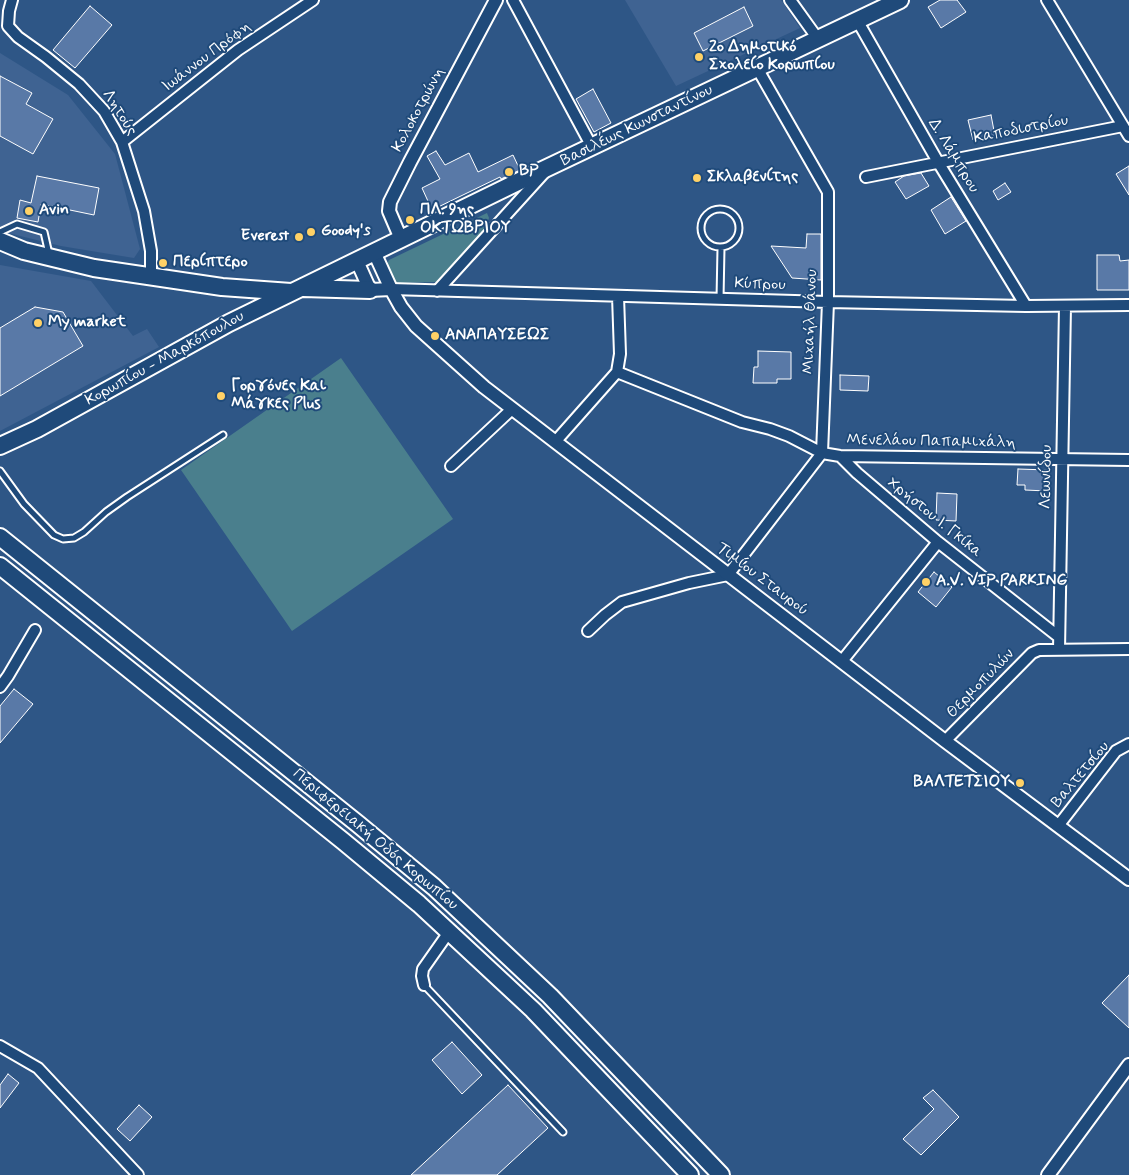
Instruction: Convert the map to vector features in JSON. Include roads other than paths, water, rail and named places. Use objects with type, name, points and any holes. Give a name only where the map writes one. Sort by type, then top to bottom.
[{"type":"main road","name":"Βασιλέως Κωνσταντίνου","points":[[297,290],[526,174],[548,168],[900,0]]},
{"type":"main road","points":[[0,241],[24,251],[94,268],[151,278],[222,287],[370,290]]},
{"type":"main road","points":[[0,250],[24,251]]},
{"type":"main road","name":"Κορωπίου - Μαρκόπουλου","points":[[0,446],[37,429],[229,323],[297,290]]},
{"type":"main road","name":"Κορωπίου - Μαρκόπουλου","points":[[0,457],[37,429]]},
{"type":"main road","name":"Περιφερειακή Οδός Κορωπίου","points":[[0,537],[434,887],[550,996],[721,1175]]},
{"type":"main road","name":"Περιφερειακή Οδός Κορωπίου","points":[[0,566],[419,904],[533,1010],[690,1175]]},
{"type":"street","name":"Λητούς","points":[[12,0],[8,26],[18,37],[79,84],[104,111],[122,142],[144,211],[151,251],[151,278]]},
{"type":"street","name":"Ιωάννου Πρόφη","points":[[122,142],[238,50],[313,0]]},
{"type":"street","name":"Κολοκοτρώνη","points":[[401,239],[389,210],[390,202],[496,0]]},
{"type":"street","points":[[513,0],[592,147]]},
{"type":"street","points":[[790,0],[818,39]]},
{"type":"street","points":[[1047,0],[1129,136]]},
{"type":"street","name":"Δ. Λάμπρου","points":[[857,20],[938,162],[1026,306]]},
{"type":"street","name":"Μιχαήλ Θάνου","points":[[757,68],[828,192],[828,302],[822,453]]},
{"type":"street","name":"Καποδιστρίου","points":[[866,177],[1123,126]]},
{"type":"street","points":[[437,291],[548,168]]},
{"type":"street","name":"Τιμίου Σταυρού","points":[[374,252],[401,307],[416,326],[484,387],[945,741],[1129,879]]},
{"type":"street","points":[[356,261],[370,290],[391,289]]},
{"type":"street","name":"Κύπρου","points":[[391,289],[828,302],[1026,306],[1129,305]]},
{"type":"street","points":[[555,442],[617,372],[620,354],[618,296]]},
{"type":"street","name":"Λεωνίδου","points":[[1059,650],[1065,306]]},
{"type":"street","name":"Μενελάου Παπαμιχάλη","points":[[617,372],[742,422],[789,436],[822,453],[840,456],[1129,460]]},
{"type":"street","points":[[452,466],[512,409]]},
{"type":"street","points":[[588,631],[622,602],[689,583],[728,575],[822,453]]},
{"type":"street","name":"Χρήστου Ι. Γκίκα","points":[[840,456],[856,473],[938,542],[1059,638]]},
{"type":"street","points":[[842,661],[938,542]]},
{"type":"street","points":[[0,687],[35,630]]},
{"type":"street","name":"Θερμοπυλών","points":[[945,741],[1032,653],[1039,650],[1129,649]]},
{"type":"street","name":"Βαλτετσίου","points":[[1058,826],[1116,752],[1129,744]]},
{"type":"street","points":[[424,985],[422,976],[426,963],[449,932]]},
{"type":"street","points":[[0,1046],[38,1068],[138,1175]]},
{"type":"street","points":[[1048,1175],[1129,1065]]},
{"type":"lane","points":[[719,209],[731,213],[736,218],[738,224],[737,237],[733,242],[721,248],[710,245],[702,236],[701,230],[708,214],[719,209]]},
{"type":"lane","points":[[0,232],[17,224],[44,232],[50,257]]},
{"type":"lane","points":[[720,299],[721,248]]},
{"type":"lane","points":[[0,471],[24,504],[54,535],[63,539],[74,538],[127,497],[223,435]]},
{"type":"lane","points":[[424,985],[563,1132]]},
{"type":"place","name":"2ο Δημοτικό Σχολείο Κορωπίου","points":[[699,57]]},
{"type":"place","name":"BP","points":[[509,172]]},
{"type":"place","name":"Σκλαβενίτης","points":[[697,178]]},
{"type":"place","name":"Avin","points":[[29,211]]},
{"type":"place","name":"ΠΛ. 9ης ΟΚΤΩΒΡΙΟΥ","points":[[410,220]]},
{"type":"place","name":"Goody's","points":[[311,232]]},
{"type":"place","name":"Everest","points":[[299,237]]},
{"type":"place","name":"Περίπτερο","points":[[163,263]]},
{"type":"place","name":"My market","points":[[38,323]]},
{"type":"place","name":"ΑΝΑΠΑΥΣΕΩΣ","points":[[435,336]]},
{"type":"place","name":"Γοργόνες Και Μάγκες Plus","points":[[221,396]]},
{"type":"place","name":"A.V. VIP PARKING","points":[[926,582]]},
{"type":"place","name":"ΒΑΛΤΕΤΣΙΟΥ","points":[[1020,783]]}]
